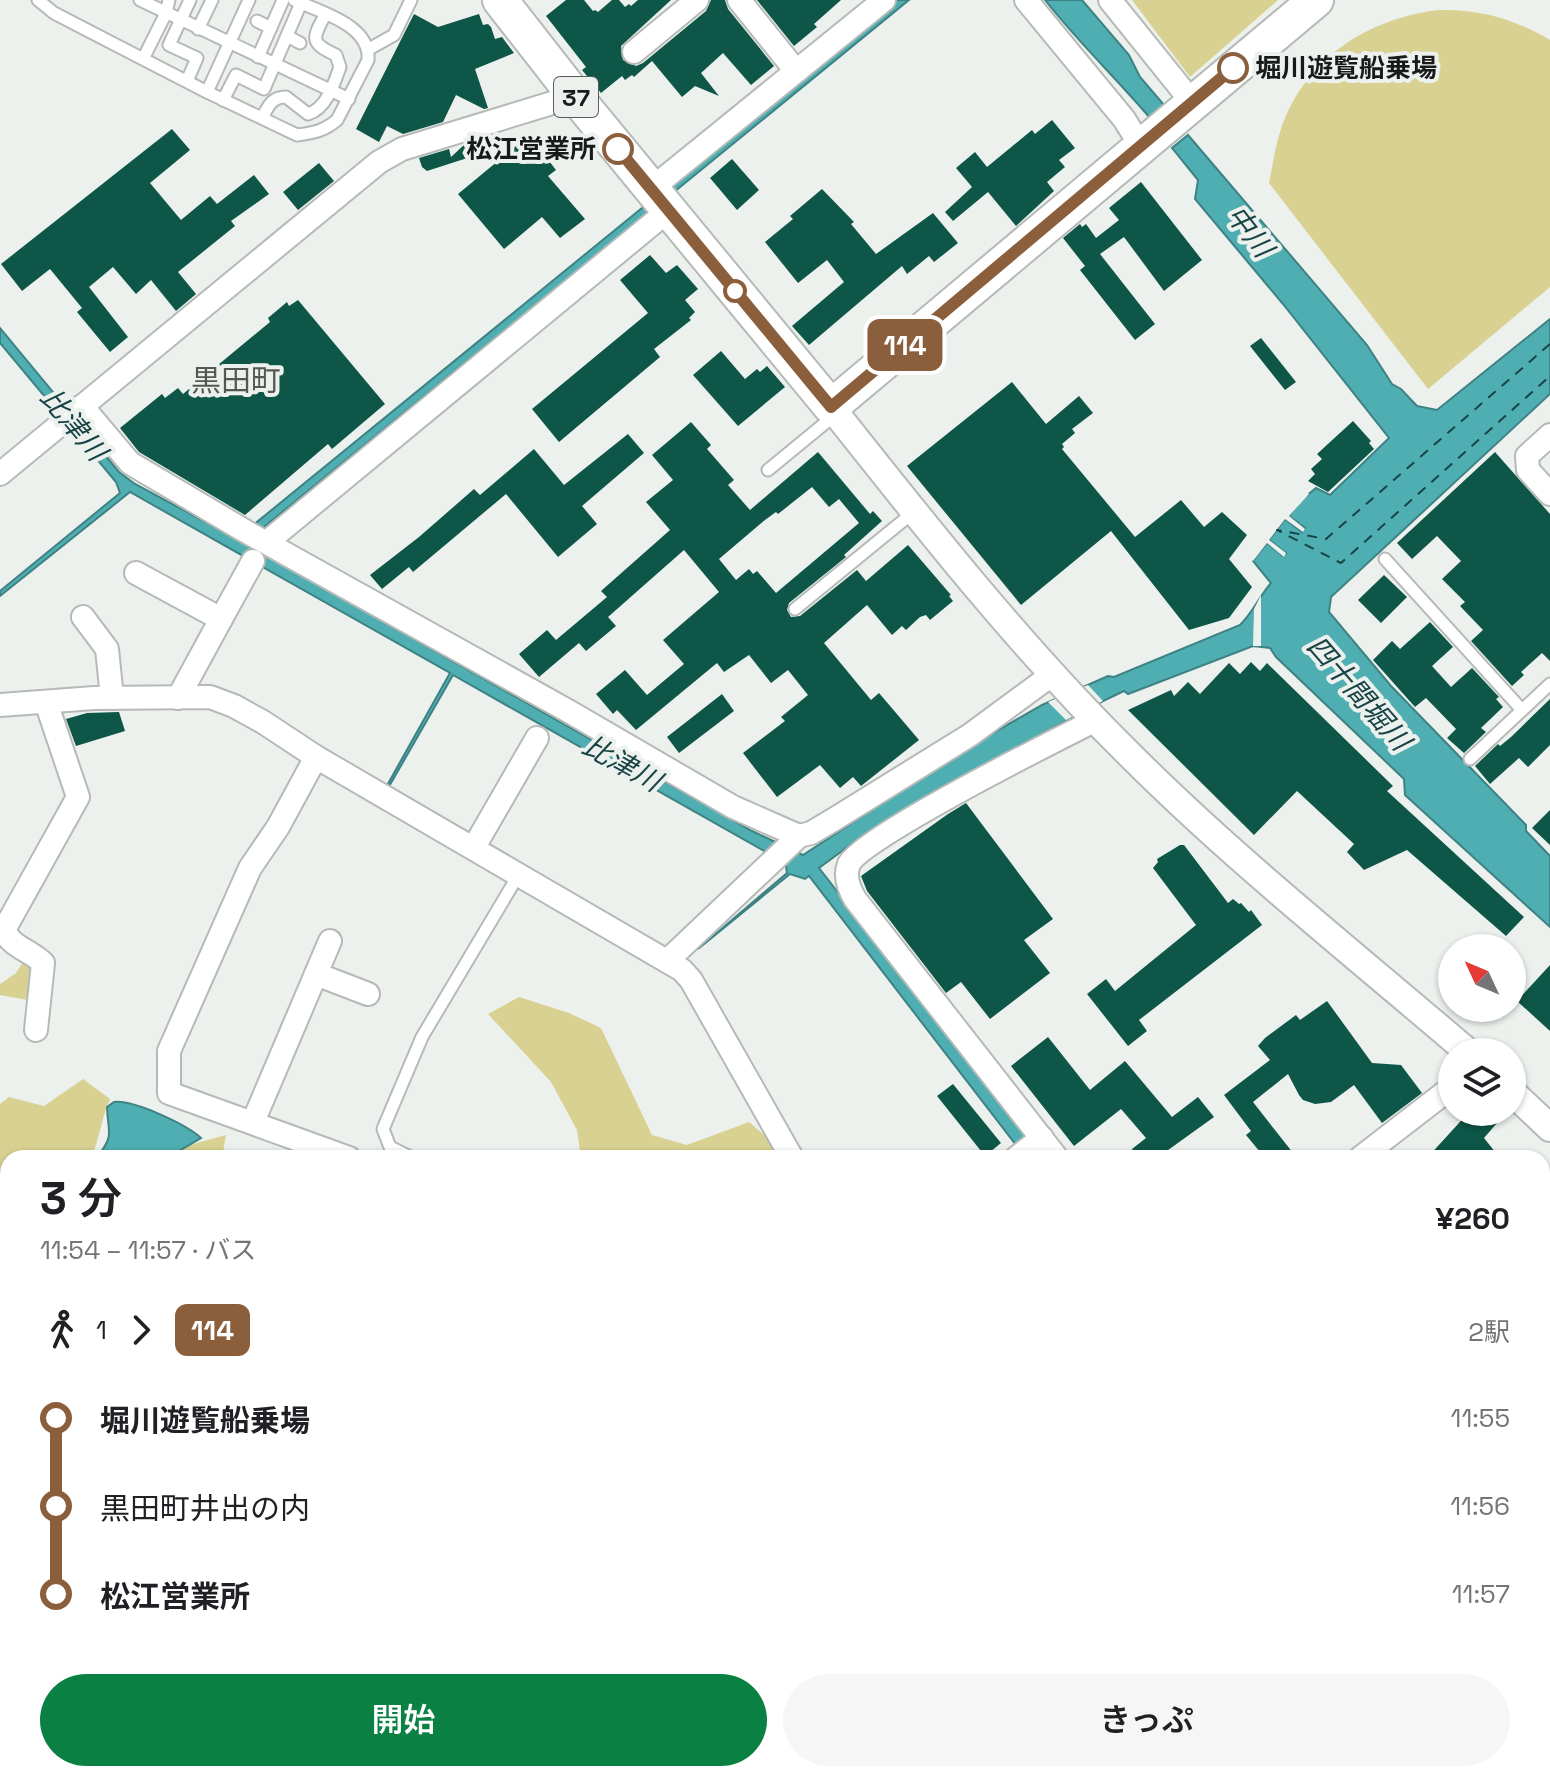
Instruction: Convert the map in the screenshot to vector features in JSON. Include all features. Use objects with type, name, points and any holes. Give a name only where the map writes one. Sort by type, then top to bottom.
[{"type":"main road","name":"37","points":[[500,0],[834,411]]},
{"type":"main road","points":[[834,411],[1190,104],[1316,0]]},
{"type":"street","points":[[634,52],[697,0]]},
{"type":"street","points":[[739,0],[796,71]]},
{"type":"street","points":[[1026,0],[1143,145]]},
{"type":"street","points":[[1110,0],[1190,104]]},
{"type":"street","points":[[257,537],[660,200],[796,71],[875,3]]},
{"type":"street","points":[[0,474],[379,162],[402,149],[575,96]]},
{"type":"street","points":[[834,411],[998,613],[1092,716],[1216,836],[1452,1038]]},
{"type":"street","points":[[74,413],[130,463],[795,841]]},
{"type":"street","points":[[1550,435],[1527,456],[1528,470],[1550,494]]},
{"type":"street","points":[[178,698],[253,561]]},
{"type":"street","points":[[136,573],[221,619]]},
{"type":"street","points":[[83,617],[107,649],[112,698]]},
{"type":"street","points":[[668,960],[795,841],[1059,682]]},
{"type":"street","points":[[0,705],[112,698],[210,697],[222,700],[263,722],[316,757],[668,960],[691,980],[787,1150]]},
{"type":"street","points":[[36,1030],[43,963],[36,955],[8,940],[4,930],[78,797],[46,702]]},
{"type":"street","points":[[1029,1148],[855,899],[849,889],[847,872],[857,853],[897,827],[1092,716]]},
{"type":"street","points":[[474,847],[537,738]]},
{"type":"street","points":[[316,757],[278,827],[250,868],[169,1051],[169,1093],[328,1150]]},
{"type":"street","points":[[253,1122],[330,941]]},
{"type":"street","points":[[316,974],[368,994]]},
{"type":"street","points":[[1370,1150],[1438,1098]]},
{"type":"street","points":[[1526,1105],[1550,1128]]},
{"type":"lane","points":[[38,0],[54,13],[207,92],[223,100],[297,135],[328,128],[337,120],[368,60],[369,49],[355,30],[298,2],[264,89],[236,75],[223,100]]},
{"type":"lane","points":[[140,0],[349,99]]},
{"type":"lane","points":[[143,59],[166,13],[169,0]]},
{"type":"lane","points":[[187,81],[197,58],[169,45],[190,0]]},
{"type":"lane","points":[[198,29],[212,0]]},
{"type":"lane","points":[[207,92],[249,0]]},
{"type":"lane","points":[[258,57],[283,0]]},
{"type":"lane","points":[[369,49],[394,35],[411,0]]},
{"type":"lane","points":[[262,118],[270,103],[282,97],[290,99],[304,113],[316,112],[330,90],[340,64],[336,55],[320,48],[315,40],[316,31],[325,15]]},
{"type":"lane","points":[[257,21],[271,28]]},
{"type":"lane","points":[[287,36],[300,43]]},
{"type":"lane","points":[[768,470],[834,411]]},
{"type":"lane","points":[[795,609],[915,511]]},
{"type":"lane","points":[[1385,559],[1522,710]]},
{"type":"lane","points":[[1470,759],[1550,684]]},
{"type":"lane","points":[[396,1150],[390,1147],[383,1129],[422,1037],[520,874]]},
{"type":"shaded area","points":[[1132,0],[1278,0],[1190,77]]},
{"type":"shaded area","points":[[1439,10],[1468,11],[1496,17],[1524,26],[1550,40],[1550,287],[1428,389],[1269,183],[1279,135],[1292,104],[1323,63],[1342,46],[1388,22]]},
{"type":"shaded area","points":[[25,959],[32,964],[33,1001],[0,995],[0,984],[16,973]]},
{"type":"shaded area","points":[[519,997],[569,1013],[601,1028],[652,1135],[687,1145],[749,1122],[776,1145],[775,1150],[580,1150],[577,1130],[551,1082],[488,1014]]},
{"type":"shaded area","points":[[83,1079],[110,1099],[94,1150],[0,1150],[0,1104],[9,1097],[44,1106]]},
{"type":"shaded area","points":[[226,1135],[223,1150],[179,1150]]},
{"type":"water","points":[[897,0],[909,0],[259,531],[252,547],[752,831],[803,855],[960,752],[1042,705],[1240,625],[1271,583],[1253,561],[1267,543],[1283,556],[1286,553],[1269,540],[1285,519],[1302,532],[1305,528],[1289,516],[1299,502],[1316,488],[1330,495],[1389,438],[1195,199],[1198,180],[1172,148],[1188,135],[1367,345],[1392,384],[1417,406],[1437,410],[1550,319],[1550,394],[1331,597],[1329,612],[1391,686],[1526,825],[1526,831],[1550,856],[1550,927],[1405,795],[1404,779],[1270,648],[1253,646],[1128,694],[1124,691],[928,795],[819,868],[1039,1150],[1020,1150],[809,876],[805,879],[790,874],[698,949],[787,873],[786,866],[453,675],[385,789],[450,673],[130,492],[0,596],[0,591],[120,493],[116,482],[0,343],[0,328],[119,472],[135,484],[241,541],[245,540],[252,526]]},
{"type":"water","points":[[1045,0],[1082,0],[1129,55],[1140,77],[1165,106],[1150,118]]},
{"type":"water","points":[[114,1102],[134,1105],[160,1114],[201,1138],[181,1150],[102,1150],[108,1138],[107,1107]]},
{"type":"pier","points":[[1306,491],[1309,494],[1289,516],[1305,529],[1303,532],[1285,519],[1269,540],[1286,553],[1284,557],[1267,543],[1253,561],[1250,558]]},
{"type":"pier","points":[[1261,595],[1261,646],[1253,646],[1254,609]]},
{"type":"pier","points":[[1088,685],[1103,701],[1066,720],[1048,702]]},
{"type":"building","points":[[566,0],[584,0],[593,11],[598,12],[612,0],[619,0],[625,7],[638,0],[671,0],[621,46],[623,60],[636,66],[706,11],[711,0],[725,0],[728,9],[774,66],[751,85],[723,53],[701,73],[719,96],[695,86],[682,97],[652,61],[634,77],[632,75],[625,80],[622,76],[601,93],[582,70],[586,67],[546,16]]},
{"type":"building","points":[[757,0],[841,0],[814,24],[817,27],[794,46]]},
{"type":"building","points":[[414,14],[438,27],[479,14],[483,25],[491,27],[495,39],[502,37],[514,53],[475,69],[488,108],[484,109],[456,95],[443,122],[403,134],[387,126],[379,142],[356,129]]},
{"type":"building","points":[[1052,120],[1075,148],[1059,160],[1065,167],[1047,182],[1054,191],[1016,226],[988,192],[953,221],[945,212],[972,187],[956,168],[975,152],[987,167],[1032,130],[1035,134]]},
{"type":"building","points":[[172,129],[190,150],[150,183],[181,220],[210,196],[217,204],[254,175],[269,194],[231,221],[235,226],[178,272],[196,294],[176,311],[151,280],[136,294],[113,267],[89,287],[128,337],[110,352],[77,312],[82,308],[50,269],[22,291],[1,264]]},
{"type":"building","points":[[527,137],[535,147],[541,142],[554,157],[549,161],[556,170],[548,176],[585,219],[560,238],[542,217],[504,249],[458,194]]},
{"type":"building","points":[[479,140],[489,151],[427,171],[422,167],[419,158],[449,149],[451,157],[465,144]]},
{"type":"building","points":[[732,159],[759,190],[737,210],[710,178]]},
{"type":"building","points":[[319,163],[334,181],[298,210],[283,192]]},
{"type":"building","points":[[1141,182],[1202,260],[1164,291],[1124,237],[1100,254],[1155,324],[1135,340],[1080,270],[1085,266],[1063,238],[1080,224],[1082,227],[1086,224],[1096,238],[1119,220],[1109,208]]},
{"type":"building","points":[[822,189],[854,222],[851,224],[876,254],[933,213],[958,243],[934,262],[929,256],[907,274],[902,266],[809,345],[792,326],[844,282],[827,260],[798,283],[765,242]]},
{"type":"building","points":[[650,255],[666,273],[677,265],[698,289],[685,300],[695,312],[689,318],[691,320],[654,349],[660,357],[559,442],[532,409],[648,313],[620,280]]},
{"type":"building","points":[[298,300],[385,404],[332,449],[328,444],[245,515],[139,452],[120,428],[162,394],[165,398],[178,388],[183,394],[270,322],[268,318],[287,302],[289,306]]},
{"type":"building","points":[[1261,338],[1296,382],[1285,390],[1250,346]]},
{"type":"building","points":[[721,351],[745,379],[757,369],[760,372],[767,366],[785,387],[738,426],[693,375]]},
{"type":"building","points":[[1012,382],[1046,424],[1079,396],[1093,413],[1072,429],[1075,433],[1062,444],[1062,449],[1135,537],[1181,500],[1204,527],[1222,512],[1247,535],[1229,559],[1252,587],[1229,618],[1189,630],[1111,531],[1021,605],[907,466]]},
{"type":"building","points":[[1353,421],[1374,449],[1328,492],[1308,481],[1315,474],[1311,469],[1322,459],[1317,454]]},
{"type":"building","points":[[691,422],[711,445],[707,449],[734,480],[728,485],[750,510],[818,452],[870,514],[873,511],[882,521],[844,555],[846,557],[789,603],[787,610],[791,617],[800,616],[857,570],[866,581],[908,545],[951,595],[953,601],[930,620],[926,615],[920,617],[906,630],[902,626],[892,635],[867,605],[824,643],[871,700],[879,693],[919,740],[861,786],[853,777],[840,788],[820,765],[777,797],[743,753],[785,721],[781,717],[808,695],[788,670],[771,683],[749,655],[724,672],[717,663],[636,730],[617,710],[613,714],[596,694],[625,670],[647,695],[684,664],[663,640],[719,592],[684,550],[608,617],[616,626],[586,651],[579,643],[539,677],[519,654],[547,630],[556,640],[607,597],[601,591],[670,530],[646,502],[673,480],[652,455]],"holes":[[[812,487],[829,507],[839,499],[859,523],[776,593],[757,571],[753,574],[749,569],[736,580],[719,559],[765,520],[776,512],[778,514]]]},
{"type":"building","points":[[628,434],[644,453],[582,506],[597,524],[558,557],[506,494],[413,572],[409,567],[382,589],[370,575],[474,489],[480,495],[534,449],[564,485]]},
{"type":"building","points":[[1495,452],[1550,514],[1550,661],[1542,653],[1521,672],[1524,675],[1512,686],[1471,641],[1483,630],[1460,606],[1465,602],[1442,579],[1461,561],[1437,536],[1412,559],[1397,543]]},
{"type":"building","points":[[1384,575],[1407,597],[1381,623],[1358,600]]},
{"type":"building","points":[[1430,622],[1453,647],[1432,666],[1451,687],[1472,668],[1499,697],[1496,699],[1503,707],[1481,728],[1486,732],[1464,753],[1447,738],[1456,729],[1426,698],[1415,707],[1373,660],[1392,641],[1400,649]]},
{"type":"building","points":[[1251,662],[1260,671],[1267,663],[1393,786],[1387,791],[1524,917],[1508,934],[1504,934],[1407,850],[1364,870],[1347,852],[1354,844],[1297,791],[1254,835],[1128,710],[1171,690],[1174,696],[1188,682],[1200,694],[1229,663],[1240,674]]},
{"type":"building","points":[[722,694],[734,711],[679,753],[667,737]]},
{"type":"building","points":[[1550,699],[1550,745],[1528,767],[1519,758],[1490,784],[1475,766]]},
{"type":"building","points":[[119,712],[125,731],[76,746],[66,719],[87,713]]},
{"type":"building","points":[[966,803],[1053,919],[1024,940],[1050,973],[990,1019],[961,982],[946,993],[867,891],[861,876]]},
{"type":"building","points":[[1550,810],[1550,845],[1532,828]]},
{"type":"building","points":[[1184,845],[1228,903],[1233,899],[1241,903],[1249,912],[1251,910],[1262,925],[1139,1020],[1147,1031],[1128,1046],[1087,994],[1106,979],[1115,991],[1196,925],[1153,868],[1157,859]]},
{"type":"building","points":[[1550,965],[1550,1031],[1526,1009],[1526,991]]},
{"type":"building","points":[[1327,1001],[1372,1063],[1401,1065],[1422,1093],[1382,1123],[1354,1085],[1331,1102],[1315,1104],[1303,1100],[1288,1074],[1253,1102],[1291,1150],[1258,1150],[1246,1135],[1251,1131],[1224,1095],[1270,1060],[1258,1046],[1265,1038],[1296,1015],[1300,1020]]},
{"type":"building","points":[[1048,1037],[1090,1090],[1125,1061],[1172,1117],[1198,1097],[1214,1117],[1168,1150],[1133,1150],[1146,1138],[1121,1109],[1074,1146],[1011,1066]]},
{"type":"building","points":[[953,1084],[1001,1143],[992,1150],[980,1150],[937,1096]]},
{"type":"building","points":[[1456,1126],[1494,1126],[1484,1138],[1494,1150],[1434,1150]]},
{"type":"ferry route","points":[[1550,344],[1326,539],[1277,530],[1341,563],[1550,376]]},
{"type":"bus line","name":"114","points":[[618,149],[831,407],[1233,68]]},
{"type":"place","name":"堀川遊覧船乗場","points":[[1233,68]]},
{"type":"place","name":"松江営業所","points":[[618,149]]},
{"type":"district","name":"黒田町","points":[[236,380]]},
{"type":"water label","name":"中川","points":[[1250,231]]},
{"type":"water label","name":"比津川","points":[[74,424]]},
{"type":"water label","name":"四十間堀川","points":[[1359,693]]},
{"type":"water label","name":"比津川","points":[[622,763]]}]
